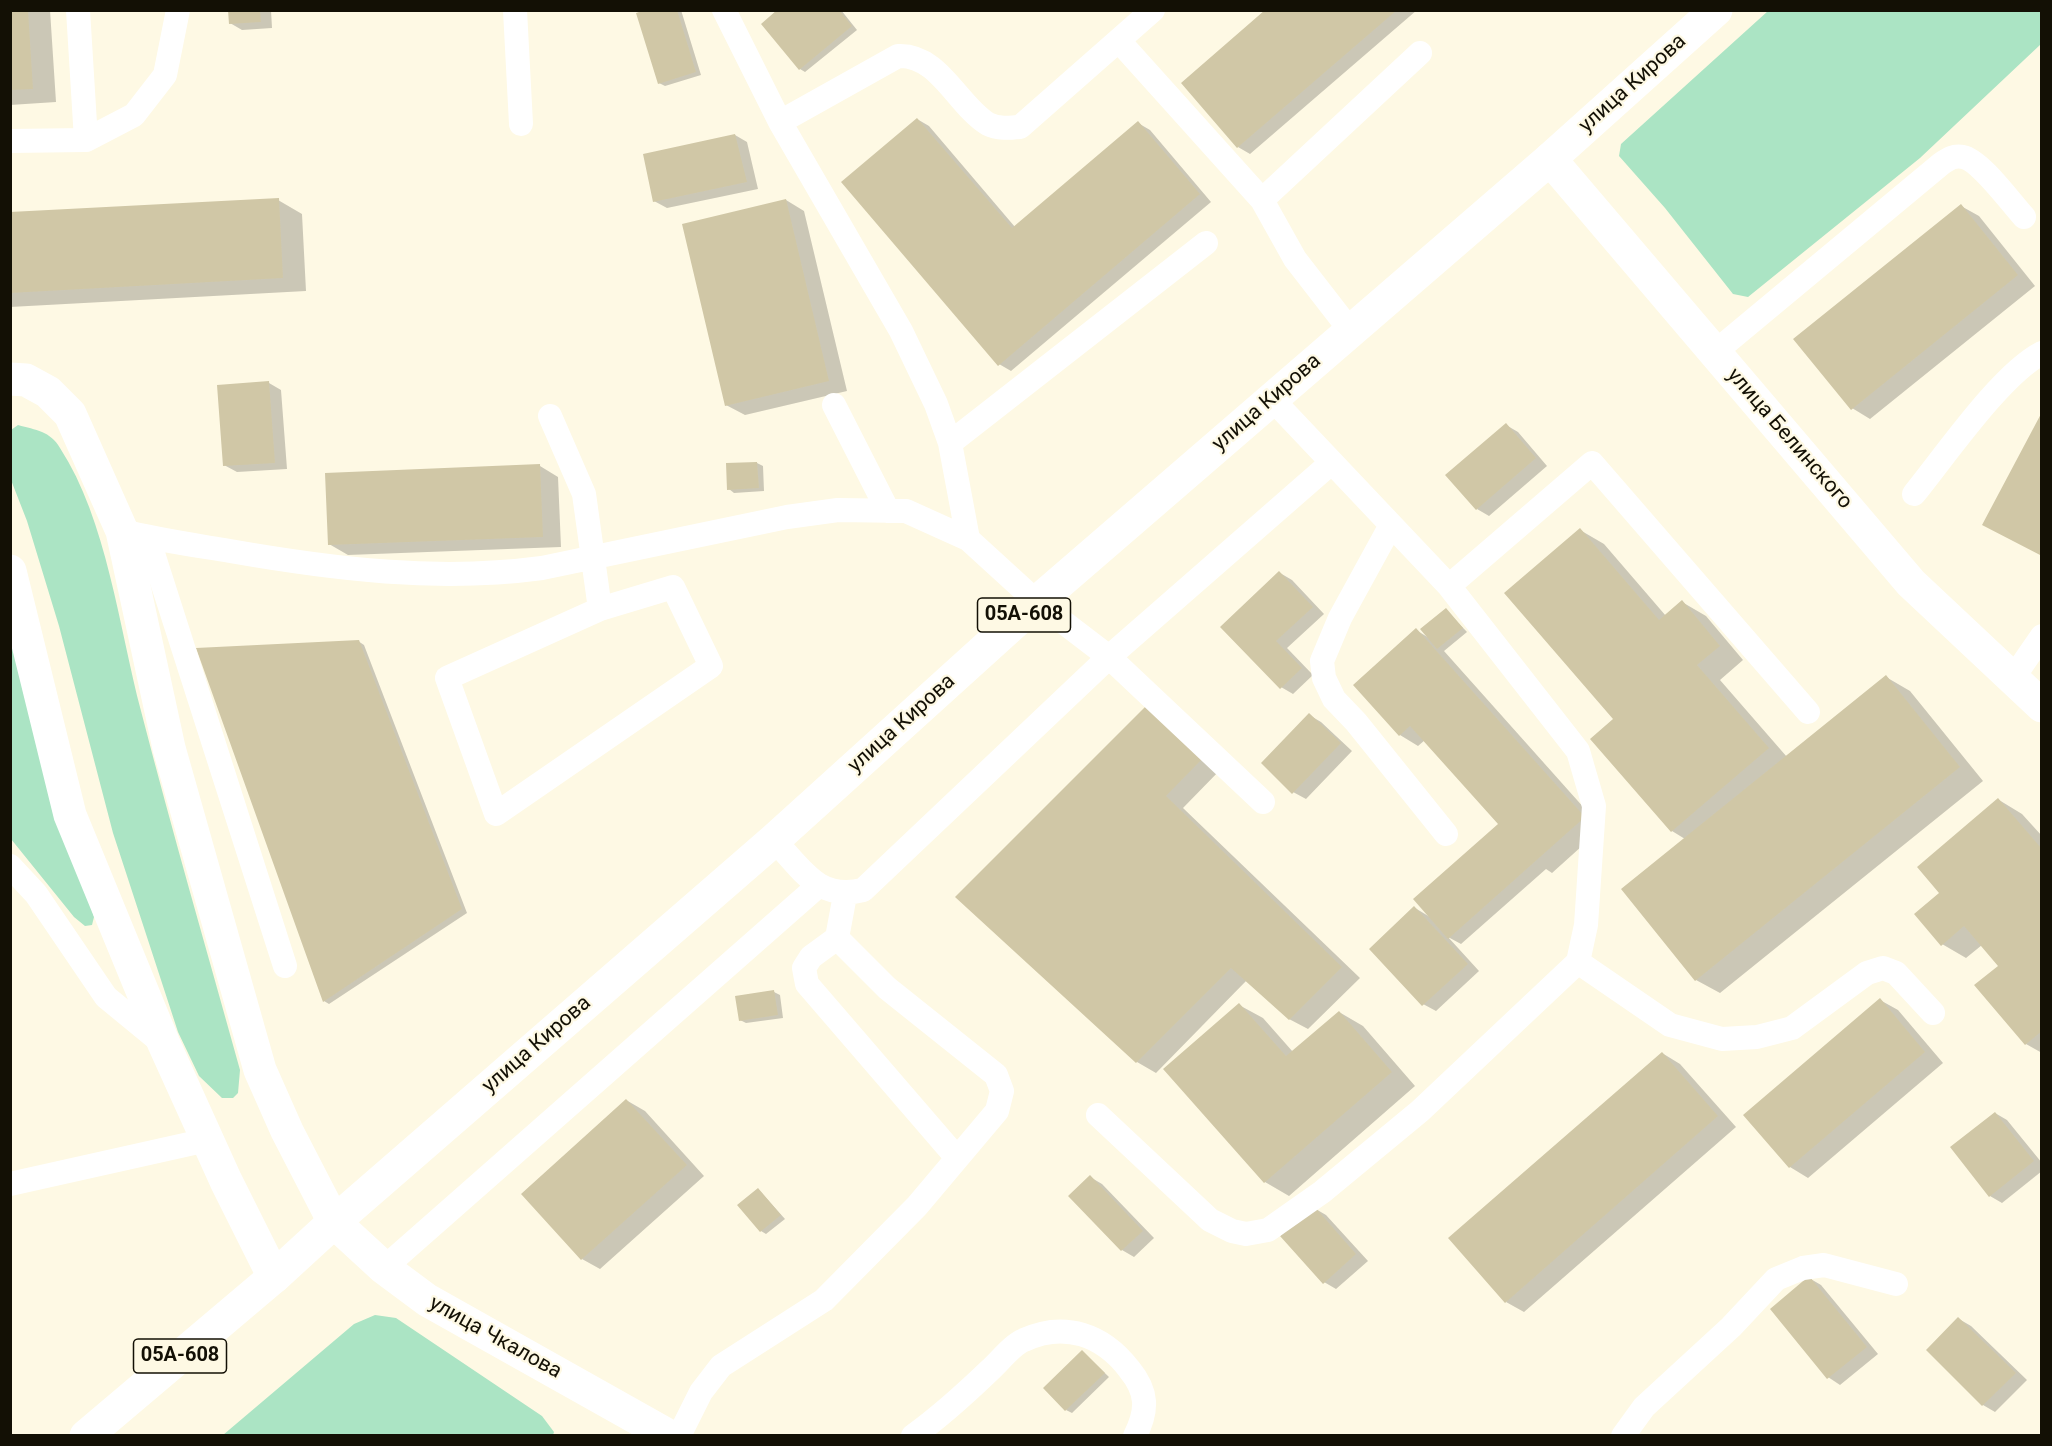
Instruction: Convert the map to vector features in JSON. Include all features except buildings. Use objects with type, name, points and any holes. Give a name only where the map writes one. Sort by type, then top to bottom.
[{"type":"street","name":"улица Кирова","points":[[86,1436],[274,1277],[334,1222],[774,840],[1037,602],[1550,159],[1716,10]]},
{"type":"street","name":"улица Белинского","points":[[1550,159],[1911,583],[2042,706]]},
{"type":"street","points":[[10,379],[26,380],[48,392],[70,414],[135,534],[169,748],[260,1070],[287,1131],[334,1222]]},
{"type":"street","points":[[10,572],[70,815],[164,1044],[207,1140],[274,1277]]},
{"type":"street","name":"улица Чкалова","points":[[334,1222],[384,1268],[427,1300],[669,1436]]},
{"type":"lane","points":[[78,10],[86,140]]},
{"type":"lane","points":[[10,141],[86,140],[134,115],[165,75],[178,10]]},
{"type":"lane","points":[[514,10],[521,124]]},
{"type":"lane","points":[[724,10],[780,122],[901,331],[936,404],[950,443],[968,539]]},
{"type":"lane","points":[[780,122],[898,56],[912,55],[926,63],[988,124],[1005,129],[1020,127],[1153,10]]},
{"type":"lane","points":[[1119,41],[1262,200],[1295,259],[1350,330]]},
{"type":"lane","points":[[1262,200],[1420,53]]},
{"type":"lane","points":[[1715,352],[1941,164],[1953,157],[1965,157],[1977,165],[2024,217]]},
{"type":"lane","points":[[950,443],[1206,243]]},
{"type":"lane","points":[[1914,494],[1998,391],[2019,369],[2042,353]]},
{"type":"lane","points":[[1098,1115],[1210,1220],[1232,1231],[1246,1234],[1268,1230],[1322,1192],[1420,1111],[1578,962],[1586,926],[1594,806],[1578,751],[1449,586],[1272,399]]},
{"type":"lane","points":[[834,405],[888,511]]},
{"type":"lane","points":[[550,416],[584,494],[595,558],[600,609]]},
{"type":"lane","points":[[774,840],[818,886],[845,895],[863,890],[1109,657],[1331,463]]},
{"type":"lane","points":[[1449,586],[1592,463],[1808,712]]},
{"type":"lane","points":[[285,966],[135,534],[316,566],[364,571],[448,574],[508,573],[595,558],[787,517],[838,510],[906,511],[968,539],[1037,602],[1109,657],[1263,802]]},
{"type":"lane","points":[[1391,525],[1340,618],[1322,661],[1324,678],[1334,699],[1356,722],[1446,834]]},
{"type":"lane","points":[[673,587],[711,666],[496,814],[447,678],[600,609],[673,587]]},
{"type":"lane","points":[[2013,678],[2042,636]]},
{"type":"lane","points":[[10,866],[36,894],[106,997],[164,1044]]},
{"type":"lane","points":[[384,1268],[818,886]]},
{"type":"lane","points":[[845,895],[837,938],[811,957],[804,968],[807,984],[957,1158]]},
{"type":"lane","points":[[679,1436],[701,1392],[721,1366],[824,1300],[910,1213],[998,1111],[1002,1091],[996,1075],[887,988],[837,938]]},
{"type":"lane","points":[[1578,962],[1670,1026],[1722,1039],[1757,1037],[1792,1028],[1867,973],[1883,968],[1896,973],[1934,1013]]},
{"type":"lane","points":[[10,1184],[207,1140]]},
{"type":"lane","points":[[1623,1436],[1644,1407],[1731,1327],[1776,1279],[1803,1268],[1824,1265],[1896,1284]]},
{"type":"lane","points":[[913,1436],[942,1415],[1022,1340],[1056,1332],[1086,1334],[1116,1352],[1140,1382],[1145,1416],[1135,1436]]},
{"type":"green space","points":[[1768,11],[2041,11],[2041,44],[1920,158],[1748,297],[1733,294],[1665,208],[1619,156],[1621,144]]},
{"type":"green space","points":[[18,425],[42,432],[56,442],[76,477],[100,541],[153,756],[240,1070],[238,1093],[233,1098],[222,1098],[199,1076],[178,1032],[113,833],[59,626],[27,521],[11,480],[11,430]]},
{"type":"green space","points":[[10,624],[94,917],[92,925],[85,926],[74,917],[11,839]]},
{"type":"green space","points":[[375,1315],[396,1318],[542,1416],[554,1432],[553,1435],[223,1435],[354,1324]]}]
